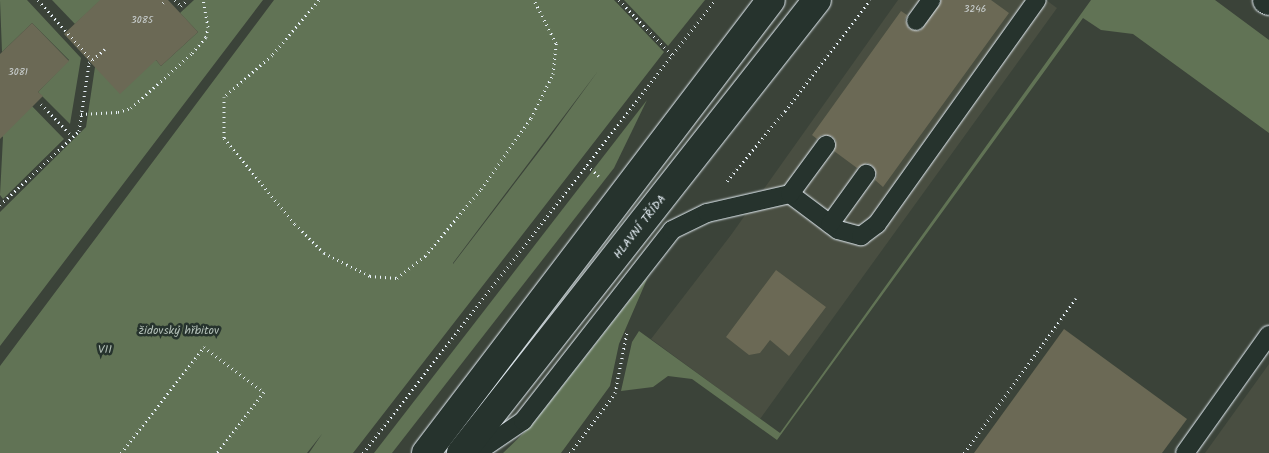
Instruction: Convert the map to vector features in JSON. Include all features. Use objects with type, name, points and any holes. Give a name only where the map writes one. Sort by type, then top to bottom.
[{"type":"main road","points":[[426,453],[771,0]]},
{"type":"main road","name":"HLAVNÍ TŘÍDA","points":[[461,453],[818,0]]},
{"type":"lane","points":[[916,21],[931,0]]},
{"type":"lane","points":[[790,194],[838,230],[861,236],[877,224],[967,84],[1038,0]]},
{"type":"lane","points":[[476,453],[523,421],[672,230],[707,213],[790,194],[826,145]]},
{"type":"lane","points":[[830,224],[866,174]]},
{"type":"lane","points":[[1185,453],[1269,334]]},
{"type":"path","points":[[38,0],[92,60]]},
{"type":"path","points":[[175,0],[181,6],[187,0]]},
{"type":"path","points":[[82,114],[118,112],[131,108],[192,53],[206,37],[208,27],[203,0]]},
{"type":"path","points":[[319,0],[272,55],[224,97],[224,138],[295,224],[324,253],[370,276],[397,278],[425,256],[469,204],[531,118],[553,74],[556,42],[534,0]]},
{"type":"path","points":[[619,0],[672,55]]},
{"type":"path","points":[[363,453],[715,0]]},
{"type":"path","points":[[0,205],[79,131],[89,64],[105,49]]},
{"type":"path","points":[[41,104],[72,136]]},
{"type":"path","points":[[964,453],[1076,298]]},
{"type":"path","points":[[120,453],[204,347],[264,392],[217,453]]},
{"type":"shaded area","points":[[898,0],[1046,0],[1057,8],[760,419],[651,339],[731,235]]},
{"type":"shaded area","points":[[1269,364],[1269,453],[1205,453]]},
{"type":"green space","points":[[0,0],[27,0],[81,58],[70,124],[38,92],[69,60],[32,23],[2,52]]},
{"type":"green space","points":[[52,0],[101,0],[75,24]]},
{"type":"green space","points":[[194,0],[263,0],[0,346],[0,212],[86,127],[95,67],[156,60],[161,66],[198,32],[180,13]]},
{"type":"green space","points":[[274,0],[614,0],[664,52],[353,453],[309,453],[322,434],[307,453],[0,453],[0,366]],"holes":[[[598,71],[547,141],[453,264]]]},
{"type":"green space","points":[[624,0],[705,0],[668,46]]},
{"type":"green space","points":[[1091,0],[1215,0],[1269,40],[1269,133],[1133,34],[1101,30],[1083,18],[777,440],[692,379],[668,376],[653,387],[621,391],[632,342],[639,331],[780,433]]},
{"type":"green space","points":[[647,100],[614,168],[392,453],[374,453]]},
{"type":"green space","points":[[28,102],[64,139],[3,199],[0,195],[3,137],[0,134]]},
{"type":"green space","points":[[648,277],[619,344],[610,386],[561,453],[503,453],[532,425]]},
{"type":"building","points":[[100,0],[168,0],[198,32],[161,66],[156,60],[120,94],[64,34]]},
{"type":"building","points":[[941,0],[991,0],[1009,13],[883,187],[875,180],[877,175],[873,166],[867,163],[857,168],[834,151],[836,141],[832,136],[822,135],[817,139],[812,135],[901,11],[907,15],[905,20],[909,29],[920,31]]},
{"type":"building","points":[[32,23],[69,61],[38,92],[43,96],[0,139],[0,54]]},
{"type":"building","points":[[776,270],[826,307],[789,356],[770,340],[760,353],[749,355],[726,337]]},
{"type":"building","points":[[1064,329],[1187,419],[1162,453],[974,453]]},
{"type":"park label","name":"židovský hřbitov","points":[[179,331]]},
{"type":"park label","name":"VII","points":[[105,350]]}]
